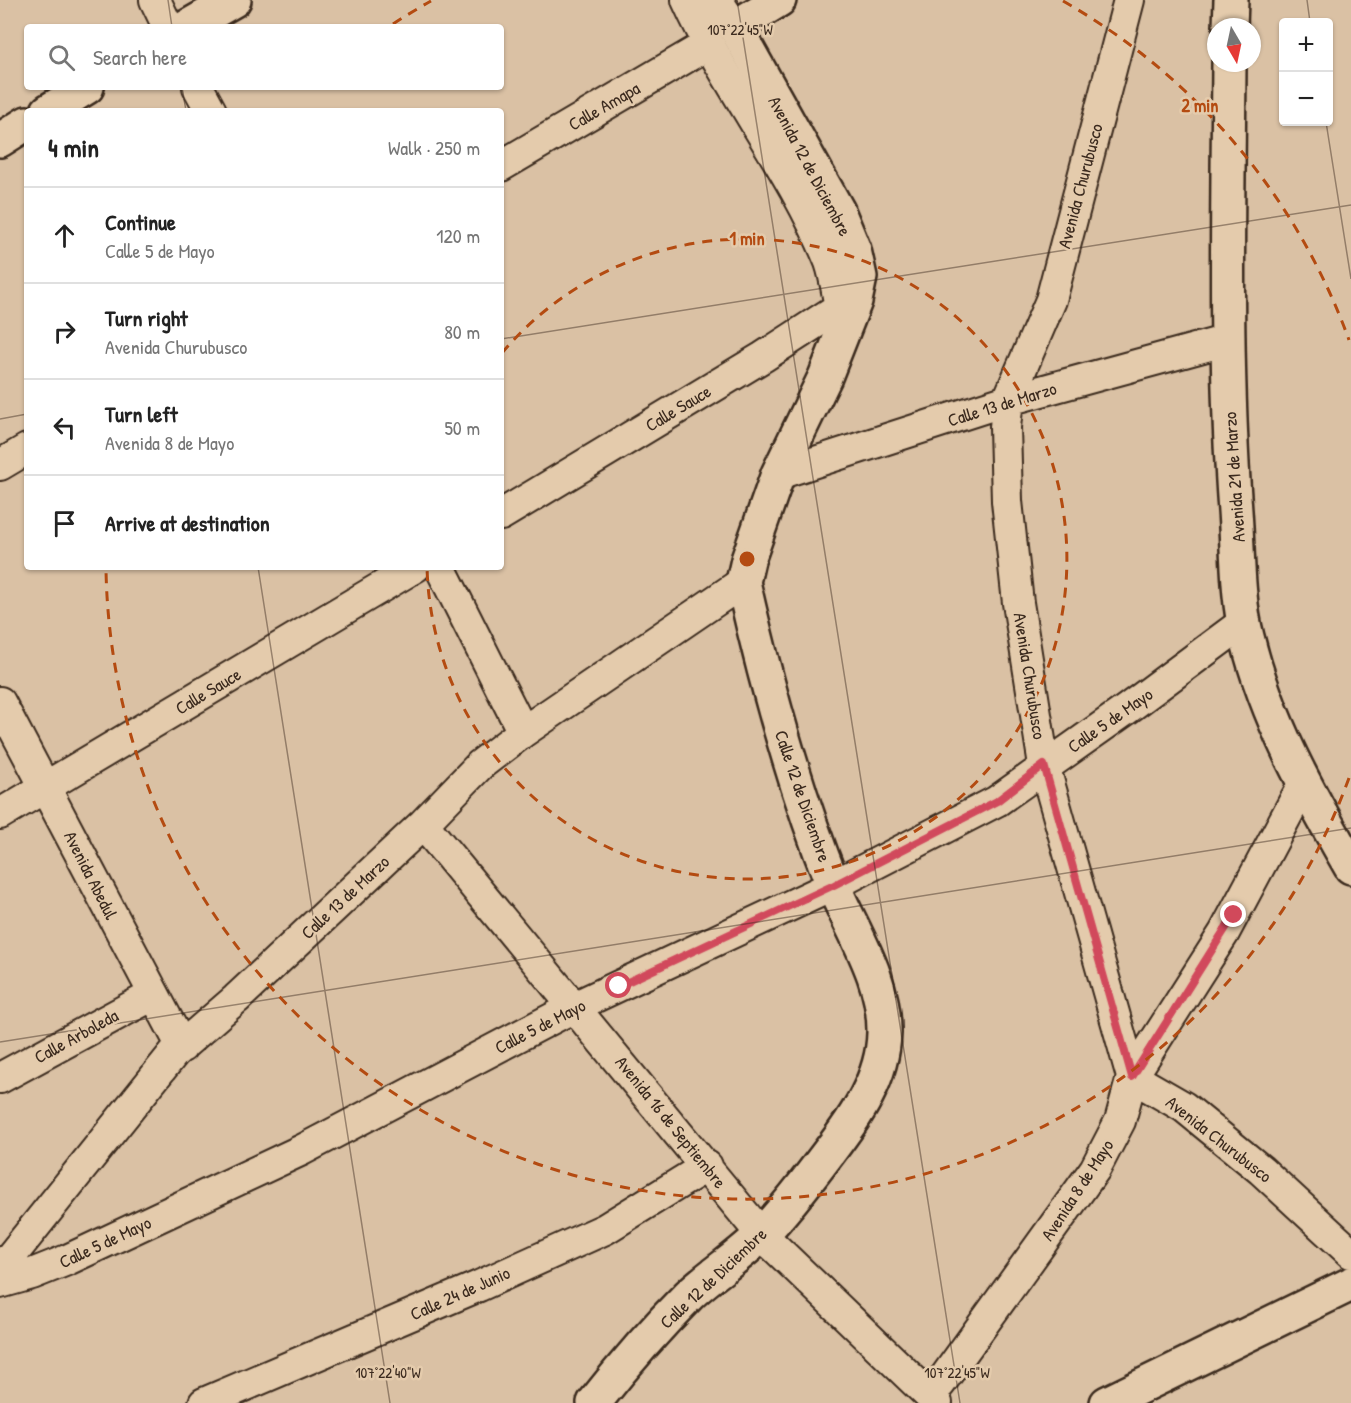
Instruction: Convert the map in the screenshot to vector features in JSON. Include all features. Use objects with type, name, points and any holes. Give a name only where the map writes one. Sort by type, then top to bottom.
[{"type":"street","points":[[155,0],[167,24]]},
{"type":"street","points":[[192,24],[234,0]]},
{"type":"street","name":"Avenida 12 de Diciembre","points":[[687,0],[707,45],[806,214],[848,304]]},
{"type":"street","points":[[717,0],[735,27],[779,0]]},
{"type":"street","name":"Avenida Churubusco","points":[[1129,0],[1051,300],[1008,400],[1005,427],[1007,501],[1018,603],[1044,765],[1132,1077],[1184,1107],[1261,1170],[1351,1253]]},
{"type":"street","points":[[1230,18],[1231,0]]},
{"type":"street","name":"Avenida 12 de Diciembre","points":[[735,27],[838,210],[854,250],[860,277],[848,304],[825,377],[778,474]]},
{"type":"street","name":"Calle Amapa","points":[[504,164],[707,45]]},
{"type":"street","name":"Avenida 21 de Marzo","points":[[1229,72],[1228,340],[1232,473],[1244,622],[1256,669],[1272,714],[1304,783],[1351,867]]},
{"type":"street","points":[[53,108],[82,90]]},
{"type":"street","points":[[200,90],[209,108]]},
{"type":"street","points":[[0,140],[24,125]]},
{"type":"street","name":"Calle Sauce","points":[[504,513],[848,304]]},
{"type":"street","name":"Calle 13 de Marzo","points":[[778,474],[1008,400],[1228,340]]},
{"type":"street","points":[[0,465],[24,451]]},
{"type":"street","name":"Calle 12 de Diciembre","points":[[594,1403],[620,1370],[690,1295],[761,1234],[829,1152],[862,1104],[881,1061],[884,1032],[882,1000],[867,956],[834,885],[777,720],[743,582],[748,560],[778,474]]},
{"type":"street","name":"Calle Sauce","points":[[0,814],[410,570]]},
{"type":"street","points":[[442,570],[524,732]]},
{"type":"street","name":"Calle 13 de Marzo","points":[[0,1270],[174,1053],[423,824],[480,765],[524,732],[743,582]]},
{"type":"street","name":"Calle 5 de Mayo","points":[[0,1283],[32,1274],[67,1260],[302,1150],[576,1006],[834,885],[997,801],[1044,765],[1128,709],[1244,622]]},
{"type":"street","name":"Avenida Abedul","points":[[0,702],[182,1047]]},
{"type":"street","name":"Avenida 8 de Mayo","points":[[932,1398],[1095,1169],[1120,1121],[1132,1077],[1224,933],[1304,783]]},
{"type":"street","name":"Avenida 16 de Septiembre","points":[[423,824],[576,1006],[761,1234],[835,1308],[932,1398]]},
{"type":"street","name":"Calle Arboleda","points":[[0,1078],[153,995]]},
{"type":"street","name":"Calle 24 de Junio","points":[[204,1403],[479,1286],[605,1228],[707,1166]]},
{"type":"street","points":[[1107,1403],[1153,1391],[1351,1284]]},
{"type":"route","points":[[619,986],[834,885],[997,801],[1044,765],[1132,1077],[1234,915]]}]
